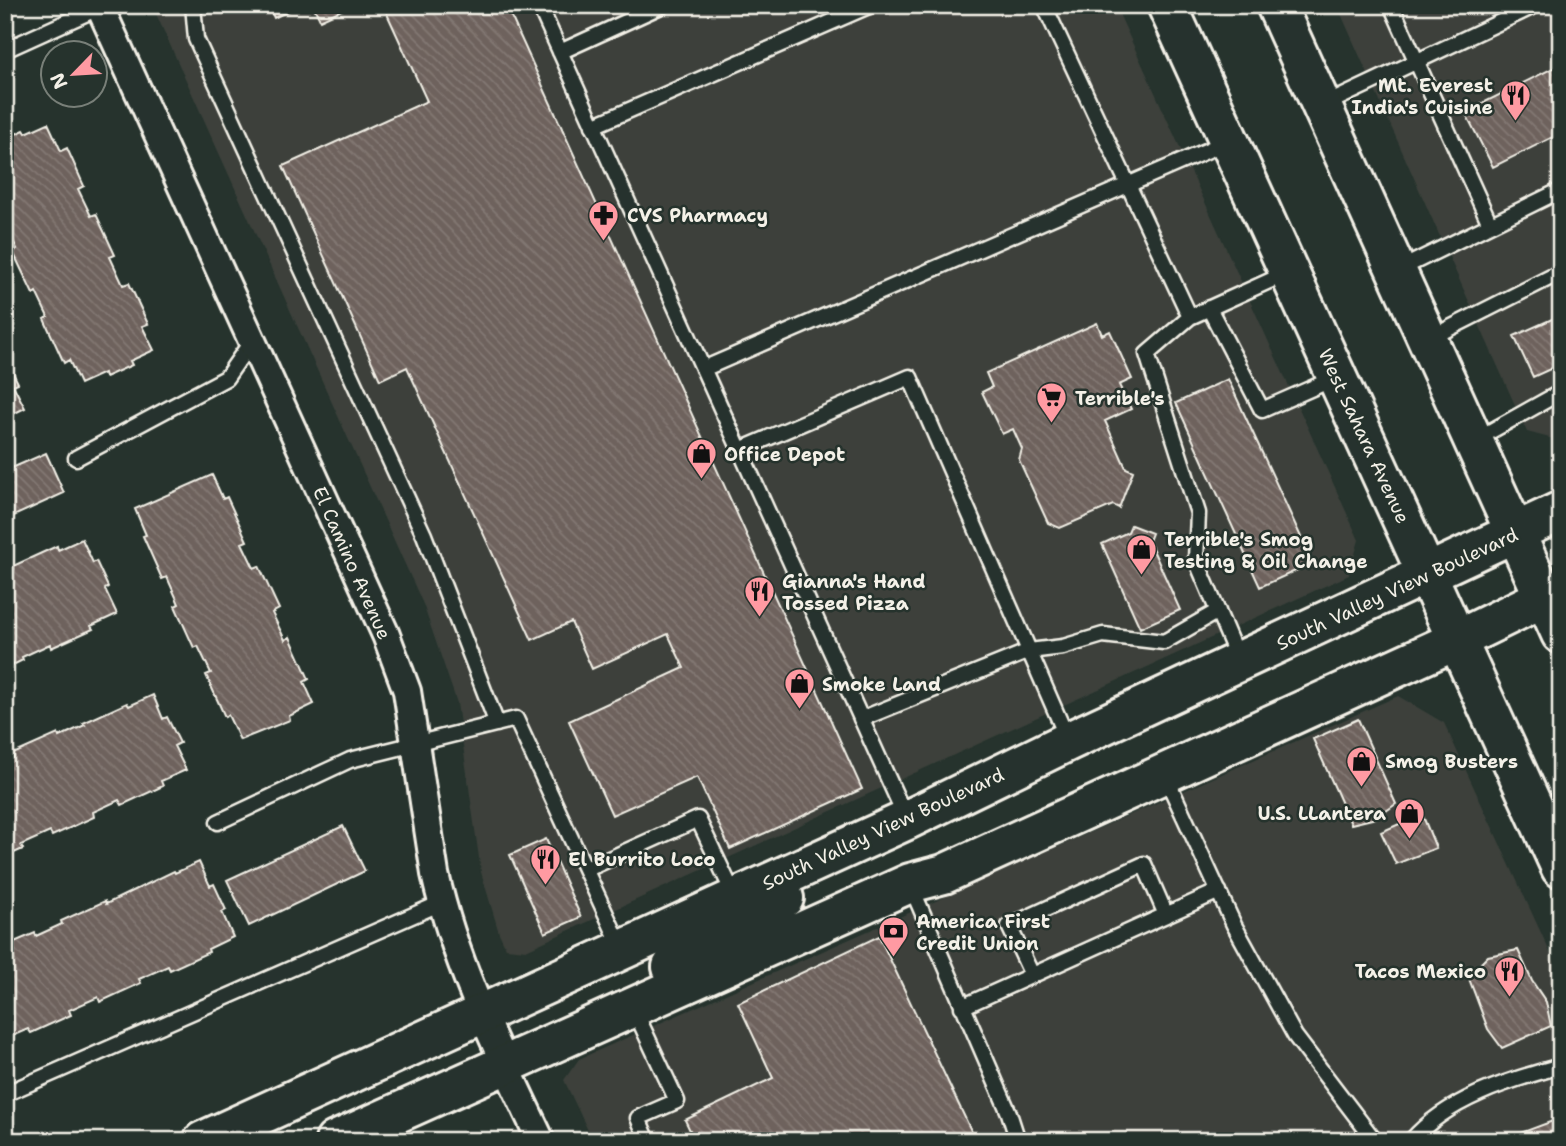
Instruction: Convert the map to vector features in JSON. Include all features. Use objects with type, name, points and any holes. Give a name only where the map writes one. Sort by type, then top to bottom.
[{"type":"main road","name":"West Sahara Avenue","points":[[1167,5],[1561,868]]},
{"type":"main road","points":[[1276,5],[1514,534],[1552,593],[1561,634]]},
{"type":"main road","name":"South Valley View Boulevard","points":[[203,1141],[907,820],[1069,741],[1561,511]]},
{"type":"main road","points":[[335,1141],[910,883],[944,873],[1457,640],[1552,593]]},
{"type":"main road","points":[[633,1008],[657,979],[680,961],[705,948],[907,820]]},
{"type":"street","name":"El Camino Avenue","points":[[99,6],[386,635],[407,691],[441,903],[481,1013],[541,1141]]},
{"type":"lane","points":[[193,5],[196,40],[424,535],[497,724]]},
{"type":"lane","points":[[539,5],[907,820]]},
{"type":"lane","points":[[560,52],[663,5]]},
{"type":"lane","points":[[593,126],[871,5]]},
{"type":"lane","points":[[1044,5],[1190,317]]},
{"type":"lane","points":[[1391,5],[1490,225]]},
{"type":"lane","points":[[1322,106],[1536,5]]},
{"type":"lane","points":[[5,50],[99,6]]},
{"type":"lane","points":[[703,369],[1229,141]]},
{"type":"lane","points":[[1396,271],[1561,190]]},
{"type":"lane","points":[[1240,663],[1196,560],[1198,513],[1147,354],[1190,317],[1289,272]]},
{"type":"lane","points":[[1427,339],[1561,272]]},
{"type":"lane","points":[[1209,308],[1262,410],[1337,377]]},
{"type":"lane","points":[[76,457],[226,377],[251,342]]},
{"type":"lane","points":[[740,450],[910,377],[1069,741]]},
{"type":"lane","points":[[1473,440],[1561,392]]},
{"type":"lane","points":[[861,719],[1029,651],[1063,647],[1103,635],[1164,642],[1218,611]]},
{"type":"lane","points":[[218,822],[351,760],[516,719],[623,951]]},
{"type":"lane","points":[[1164,773],[1234,925],[1301,1046],[1375,1141]]},
{"type":"lane","points":[[587,869],[698,818],[736,898]]},
{"type":"lane","points":[[1032,975],[1009,926],[1144,864],[1166,915]]},
{"type":"lane","points":[[910,883],[1009,1113],[1018,1141]]},
{"type":"lane","points":[[962,1007],[1219,891]]},
{"type":"lane","points":[[5,1094],[441,903]]},
{"type":"lane","points":[[633,1008],[677,1101],[638,1118],[648,1141]]},
{"type":"lane","points":[[1411,1141],[1422,1128],[1458,1104],[1511,1079],[1561,1066]]},
{"type":"shaded area","points":[[152,5],[1115,5],[1359,540],[1349,575],[526,950],[506,948],[481,872],[457,703],[423,604]]},
{"type":"shaded area","points":[[1337,5],[1561,5],[1561,441],[1527,432]]},
{"type":"shaded area","points":[[1398,696],[1444,723],[1561,976],[1561,1141],[593,1141],[564,1080],[579,1059]]},
{"type":"building","points":[[268,5],[301,5],[274,18]]},
{"type":"building","points":[[313,5],[352,5],[320,20]]},
{"type":"building","points":[[383,5],[506,5],[862,789],[730,849],[697,777],[612,815],[569,721],[684,668],[668,634],[592,669],[571,622],[532,640],[407,367],[380,380],[283,166],[427,101]]},
{"type":"building","name":"Mt. Everest India's Cuisine","points":[[1561,64],[1561,133],[1493,167],[1465,112]]},
{"type":"building","points":[[48,123],[61,151],[67,148],[84,186],[78,189],[91,216],[96,214],[115,255],[110,257],[123,285],[129,283],[148,324],[142,326],[154,350],[130,361],[132,365],[80,384],[69,360],[64,363],[44,319],[48,317],[36,292],[33,294],[13,252],[17,249],[5,224],[5,139]]},
{"type":"building","points":[[1561,315],[1561,364],[1533,377],[1514,336]]},
{"type":"building","name":"Terrible's","points":[[1097,323],[1102,335],[1110,331],[1132,379],[1119,385],[1131,409],[1105,421],[1126,468],[1133,471],[1119,508],[1113,505],[1060,528],[1048,523],[1019,460],[1022,449],[1013,429],[1002,434],[982,392],[992,387],[986,373]]},
{"type":"building","points":[[5,357],[18,383],[13,385],[25,408],[5,418]]},
{"type":"building","points":[[1228,379],[1313,563],[1260,587],[1176,403]]},
{"type":"building","points":[[46,453],[64,493],[5,520],[5,471]]},
{"type":"building","points":[[212,475],[223,499],[227,497],[247,541],[242,543],[254,568],[259,566],[279,609],[272,613],[285,640],[290,637],[309,679],[304,682],[314,704],[289,716],[290,720],[240,740],[228,715],[225,717],[206,675],[211,673],[198,646],[194,648],[175,606],[179,604],[167,577],[162,579],[143,536],[146,535],[135,509]]},
{"type":"building","name":"Terrible's Smog Testing & Oil Change","points":[[1131,525],[1152,533],[1149,541],[1180,610],[1140,628],[1102,544],[1128,532]]},
{"type":"building","points":[[82,539],[93,563],[96,561],[117,614],[91,626],[93,629],[51,648],[50,644],[22,657],[23,660],[5,669],[5,573],[14,569],[13,566],[57,546],[58,550]]},
{"type":"building","points":[[153,695],[163,719],[167,717],[180,743],[174,746],[186,770],[161,781],[163,786],[122,805],[119,800],[93,812],[94,817],[52,836],[50,832],[21,845],[23,849],[5,857],[5,761],[14,757],[13,754],[58,734],[59,737],[127,703],[129,706]]},
{"type":"building","name":"Smog Busters","points":[[1358,719],[1396,804],[1376,818],[1351,824],[1313,739]]},
{"type":"building","name":"U.S. LLantera","points":[[1422,814],[1436,848],[1396,864],[1381,832]]},
{"type":"building","points":[[343,826],[365,871],[249,926],[227,880]]},
{"type":"building","name":"El Burrito Loco","points":[[546,839],[581,917],[545,933],[510,855]]},
{"type":"building","points":[[199,862],[210,886],[214,884],[226,910],[222,912],[233,937],[208,949],[209,952],[170,970],[168,966],[139,979],[141,983],[100,1002],[98,997],[69,1010],[71,1015],[31,1033],[28,1029],[5,1039],[5,946],[35,933],[36,936],[105,901],[106,904]]},
{"type":"building","points":[[879,936],[976,1141],[695,1141],[685,1120],[773,1078],[738,1003]]},
{"type":"building","name":"Tacos Mexico","points":[[1518,950],[1532,981],[1546,1002],[1551,1026],[1502,1048],[1488,1029],[1468,976],[1488,956]]},
{"type":"building","points":[[1561,1118],[1561,1141],[1499,1141]]},
{"type":"place","name":"Mt. Everest India's Cuisine","points":[[1516,123]]},
{"type":"place","name":"CVS Pharmacy","points":[[604,242]]},
{"type":"place","name":"Terrible's","points":[[1052,425]]},
{"type":"place","name":"Office Depot","points":[[701,481]]},
{"type":"place","name":"Terrible's Smog Testing & Oil Change","points":[[1141,577]]},
{"type":"place","name":"Gianna's Hand Tossed Pizza","points":[[759,619]]},
{"type":"place","name":"Smoke Land","points":[[799,711]]},
{"type":"place","name":"Smog Busters","points":[[1362,788]]},
{"type":"place","name":"U.S. LLantera","points":[[1409,840]]},
{"type":"place","name":"El Burrito Loco","points":[[545,886]]},
{"type":"place","name":"America First Credit Union","points":[[893,959]]},
{"type":"place","name":"Tacos Mexico","points":[[1509,998]]}]
